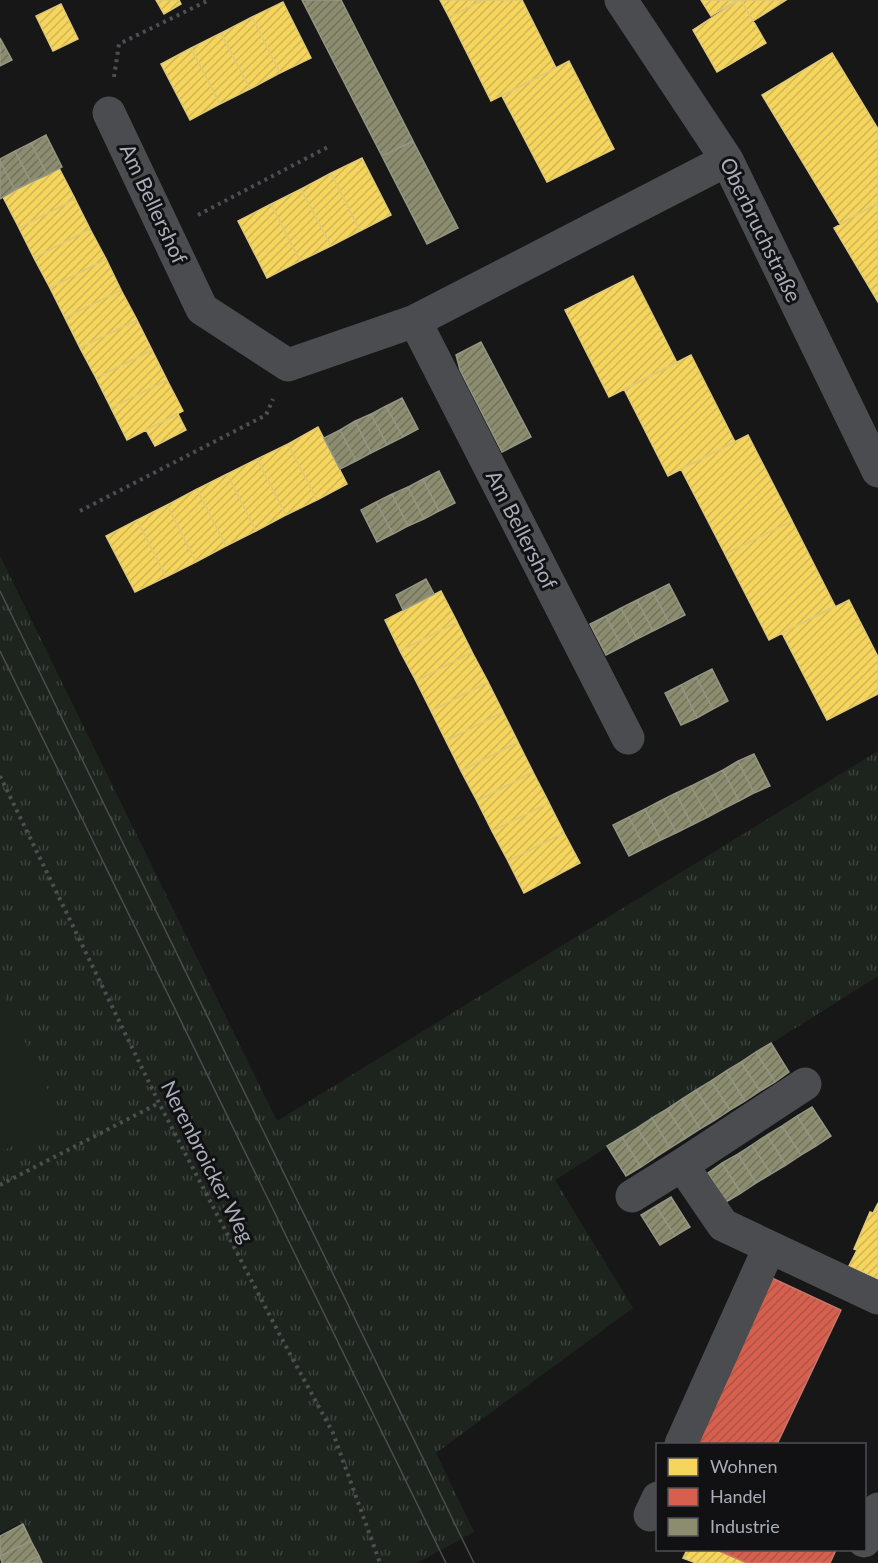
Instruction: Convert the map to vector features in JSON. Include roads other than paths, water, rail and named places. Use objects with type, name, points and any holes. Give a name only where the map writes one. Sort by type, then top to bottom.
[{"type":"main road","points":[[866,1536],[878,1509]]},
{"type":"street","name":"Oberbruchstraße","points":[[621,0],[727,160],[878,471]]},
{"type":"street","name":"Am Bellershof","points":[[109,113],[202,309],[288,365],[415,321],[627,738]]},
{"type":"street","points":[[415,321],[727,160]]},
{"type":"street","points":[[632,1196],[806,1084]]},
{"type":"street","points":[[682,1165],[723,1225],[878,1298]]},
{"type":"street","points":[[681,1443],[769,1248]]},
{"type":"tram line","points":[[0,591],[474,1563]]},
{"type":"tram line","points":[[0,651],[446,1563]]}]
